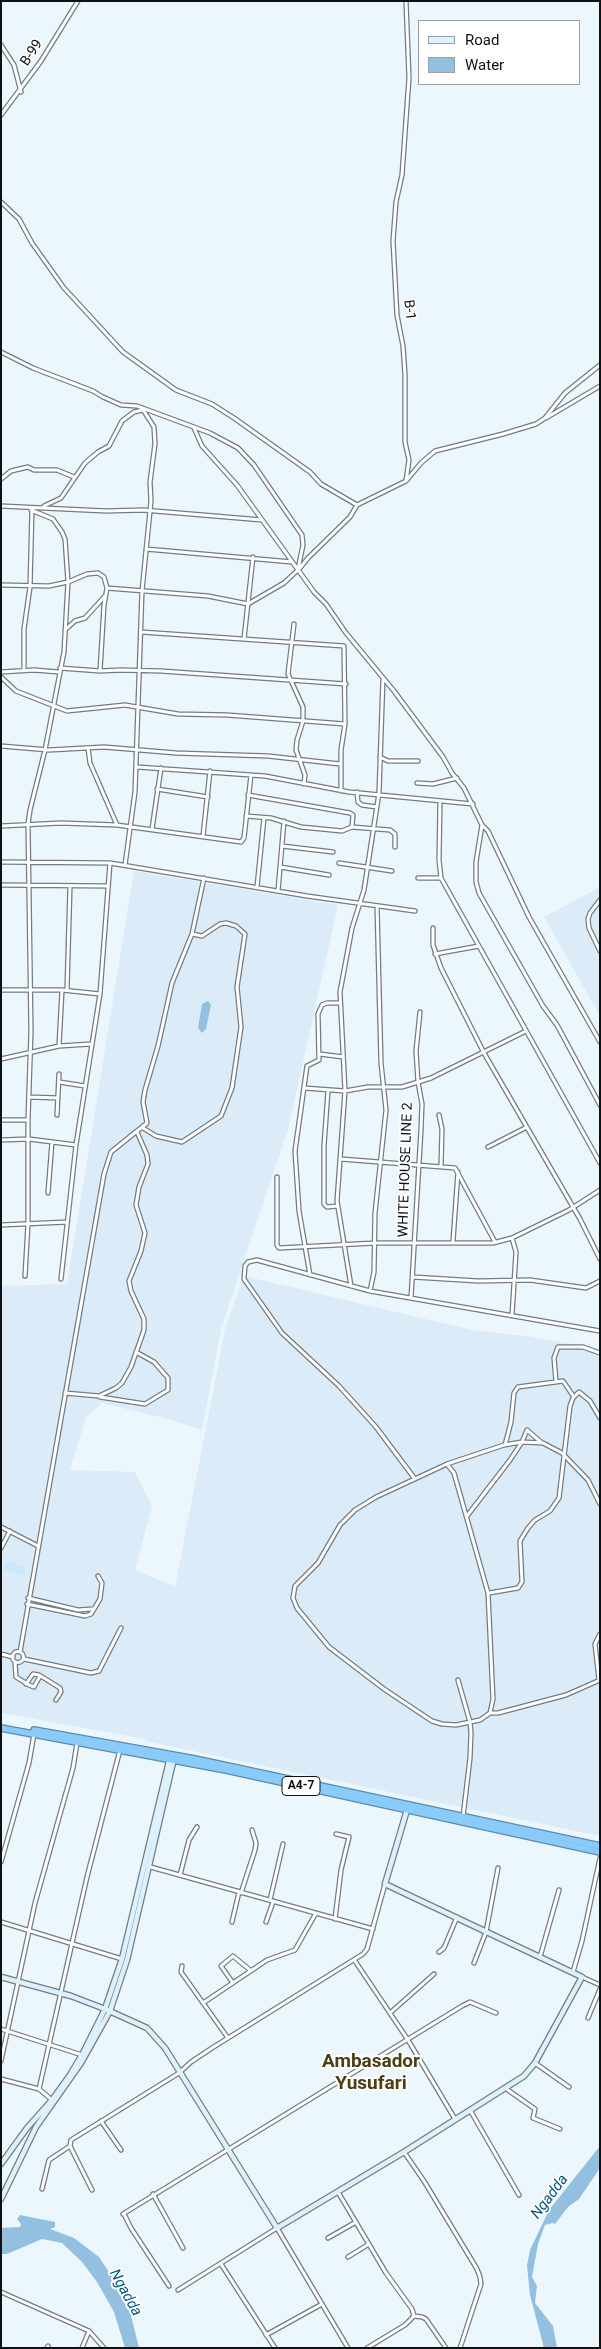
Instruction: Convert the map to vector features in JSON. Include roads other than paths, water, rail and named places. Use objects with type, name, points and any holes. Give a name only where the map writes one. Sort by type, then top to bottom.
[{"type":"highway","name":"A4-7","points":[[1,1727],[172,1757],[600,1846]]},
{"type":"highway","name":"A4-7","points":[[1,1727],[120,1750],[172,1757],[407,1810],[463,1819],[600,1852]]},
{"type":"street","name":"B-99","points":[[1,115],[21,92],[78,1]]},
{"type":"street","name":"B-1","points":[[406,1],[409,78],[402,175],[396,202],[393,241],[396,306],[403,346],[405,375],[405,442],[409,460],[406,481]]},
{"type":"street","points":[[1,45],[14,65],[21,92]]},
{"type":"street","points":[[1,202],[19,219],[32,243],[64,288],[123,352],[176,390],[199,397],[234,418],[310,472],[321,484],[357,505]]},
{"type":"street","points":[[1,352],[112,401],[143,409],[222,438],[238,448],[254,465],[302,535],[304,545],[298,569]]},
{"type":"street","points":[[545,418],[565,393],[600,365]]},
{"type":"street","points":[[108,588],[208,596],[248,604],[284,582],[350,517],[357,505],[406,481],[434,451],[536,424],[600,386]]},
{"type":"street","points":[[43,507],[61,498],[69,488],[74,477],[98,452],[110,446],[122,421],[134,412],[143,409]]},
{"type":"street","points":[[125,865],[137,767],[142,591],[155,432],[151,421],[143,409]]},
{"type":"street","points":[[194,428],[202,446],[237,485],[314,592],[326,604],[428,735],[457,778],[473,804],[482,825],[488,831],[529,918],[600,1042]]},
{"type":"street","points":[[1,479],[12,471],[28,467],[34,470],[57,470],[74,477]]},
{"type":"street","points":[[1,506],[149,511],[262,520]]},
{"type":"street","points":[[25,1276],[28,1224],[30,1052],[30,861],[28,824],[45,750],[60,670],[68,582],[65,539],[62,532],[53,519],[32,508]]},
{"type":"street","points":[[24,670],[24,629],[30,587],[32,508]]},
{"type":"street","points":[[146,549],[211,553],[233,558],[252,557],[292,562]]},
{"type":"street","points":[[244,639],[252,557]]},
{"type":"street","points":[[1,585],[30,587],[68,582],[87,574],[98,573],[104,577],[108,588],[105,595],[85,618],[75,621],[65,630]]},
{"type":"street","points":[[100,671],[105,595]]},
{"type":"street","points":[[294,624],[288,670],[290,680],[302,704],[303,721],[296,750],[305,775],[304,784]]},
{"type":"street","points":[[140,632],[344,646],[346,684],[345,724],[340,764],[341,791]]},
{"type":"street","points":[[1,672],[24,670],[139,670],[346,684]]},
{"type":"street","points":[[1,678],[16,691],[67,710],[78,711],[120,705],[178,714],[345,724]]},
{"type":"street","points":[[351,1286],[337,1206],[345,1091],[340,1003],[352,928],[360,904],[379,793],[383,678]]},
{"type":"street","points":[[1,746],[45,750],[88,748],[138,749],[176,753],[298,759],[340,764]]},
{"type":"street","points":[[88,748],[95,775],[104,791],[117,825]]},
{"type":"street","points":[[380,756],[388,761],[418,762]]},
{"type":"street","points":[[137,767],[250,775],[341,791],[379,793],[473,804]]},
{"type":"street","points":[[152,829],[161,768]]},
{"type":"street","points":[[203,836],[210,771]]},
{"type":"street","points":[[1,826],[28,824],[117,825],[241,842],[244,838],[250,775]]},
{"type":"street","points":[[417,783],[433,784],[457,778]]},
{"type":"street","points":[[158,789],[208,797]]},
{"type":"street","points":[[357,792],[358,802],[362,805],[377,807]]},
{"type":"street","points":[[248,794],[350,813],[353,815],[352,827]]},
{"type":"street","points":[[440,801],[439,860],[441,878],[600,1163]]},
{"type":"street","points":[[246,816],[284,820],[301,827],[342,831],[352,827],[373,828],[393,832],[395,847]]},
{"type":"street","points":[[257,887],[264,818]]},
{"type":"street","points":[[278,891],[284,820]]},
{"type":"street","points":[[482,825],[476,862],[476,882],[479,892],[543,1006],[557,1026],[600,1105]]},
{"type":"street","points":[[282,846],[333,852]]},
{"type":"street","points":[[1,862],[110,863],[360,904],[415,911]]},
{"type":"street","points":[[61,1279],[76,1145],[100,994],[110,863]]},
{"type":"street","points":[[339,863],[392,871]]},
{"type":"street","points":[[280,867],[330,875]]},
{"type":"street","points":[[121,1628],[99,1671],[91,1673],[24,1658],[20,1652],[28,1598],[106,1165],[111,1152],[147,1123],[142,1102],[158,1046],[164,1013],[178,967],[192,934],[204,878]]},
{"type":"street","points":[[418,878],[441,878]]},
{"type":"street","points":[[1,885],[108,886]]},
{"type":"street","points":[[67,990],[70,886]]},
{"type":"street","points":[[600,900],[590,913],[588,919],[589,928],[600,951]]},
{"type":"street","points":[[370,1291],[375,1243],[375,1213],[386,1110],[383,1088],[377,906]]},
{"type":"street","points":[[143,1128],[156,1136],[182,1142],[222,1116],[232,1088],[241,1027],[237,987],[245,934],[236,926],[226,923],[220,924],[202,936],[192,934]]},
{"type":"street","points":[[433,928],[436,954],[441,968],[484,1053],[580,1219],[600,1258]]},
{"type":"street","points":[[436,954],[479,946]]},
{"type":"street","points":[[1,990],[67,990],[100,994]]},
{"type":"street","points":[[59,1046],[62,990]]},
{"type":"street","points":[[310,1275],[304,1247],[295,1151],[307,1066],[319,1060],[318,1014],[322,1005],[340,1003]]},
{"type":"street","name":"WHITE HOUSE LINE 2","points":[[411,1298],[420,1166],[422,1104],[416,1052],[420,1012]]},
{"type":"street","points":[[304,1088],[345,1091],[368,1087],[402,1087],[418,1082],[484,1053],[526,1031]]},
{"type":"street","points":[[1,1059],[59,1046],[91,1044]]},
{"type":"street","points":[[320,1054],[343,1057]]},
{"type":"street","points":[[57,1115],[59,1074]]},
{"type":"street","points":[[59,1082],[85,1086]]},
{"type":"street","points":[[328,1090],[324,1146],[324,1204],[327,1207],[337,1206]]},
{"type":"street","points":[[29,1097],[58,1098]]},
{"type":"street","points":[[439,1115],[442,1129],[441,1166]]},
{"type":"street","points":[[1,1120],[28,1120]]},
{"type":"street","points":[[488,1147],[527,1127]]},
{"type":"street","points":[[99,1396],[110,1393],[122,1383],[144,1330],[144,1319],[129,1281],[145,1239],[145,1233],[136,1205],[139,1187],[148,1164],[148,1154],[137,1132]]},
{"type":"street","points":[[1,1140],[29,1139],[76,1145]]},
{"type":"street","points":[[48,1193],[52,1142]]},
{"type":"street","points":[[341,1159],[420,1166],[450,1166],[458,1172],[495,1242]]},
{"type":"street","points":[[453,1241],[458,1172]]},
{"type":"street","points":[[277,1178],[277,1246],[279,1248],[375,1243],[495,1242],[512,1238],[572,1208],[600,1190]]},
{"type":"street","points":[[1,1225],[67,1222]]},
{"type":"street","points":[[512,1238],[516,1252],[512,1315]]},
{"type":"street","points":[[415,1478],[376,1427],[339,1386],[286,1337],[244,1279],[248,1262],[258,1260],[370,1291],[600,1332]]},
{"type":"street","points":[[413,1277],[478,1281],[514,1279],[586,1288],[600,1281]]},
{"type":"street","points":[[556,1381],[554,1358],[558,1347],[583,1347],[600,1353]]},
{"type":"street","points":[[65,1393],[99,1396],[145,1404],[168,1390],[168,1378],[154,1362],[136,1352]]},
{"type":"street","points":[[505,1445],[511,1422],[514,1393],[518,1386],[563,1381],[574,1397]]},
{"type":"street","points":[[488,1593],[518,1588],[522,1582],[520,1541],[535,1520],[550,1511],[559,1498],[566,1456],[566,1430],[574,1397],[579,1392],[590,1401],[600,1418]]},
{"type":"street","points":[[467,1516],[487,1492],[522,1442],[528,1429],[543,1443],[566,1456],[588,1480],[600,1504]]},
{"type":"street","points":[[543,1443],[522,1442],[505,1445],[447,1464],[415,1478],[355,1510],[340,1525],[318,1563],[295,1586],[293,1598],[307,1623],[329,1647],[384,1689],[432,1721],[442,1724],[456,1725],[480,1720],[490,1713],[498,1713],[542,1702],[599,1680],[595,1644],[600,1634]]},
{"type":"street","points":[[447,1464],[454,1473],[488,1593],[494,1699],[490,1713]]},
{"type":"street","points":[[1,1527],[38,1546]]},
{"type":"street","points":[[1,1548],[10,1531]]},
{"type":"street","points":[[27,1604],[85,1616],[91,1614],[100,1599],[102,1583],[98,1576]]},
{"type":"street","points":[[28,1598],[78,1610],[94,1609]]},
{"type":"street","points":[[62,1611],[64,1606]]},
{"type":"street","points":[[13,1657],[15,1653],[20,1652]]},
{"type":"street","points":[[1,1654],[13,1657]]},
{"type":"street","points":[[13,1657],[16,1677],[26,1684],[34,1686],[40,1676]]},
{"type":"street","points":[[15,1662],[20,1662],[24,1658]]},
{"type":"street","points":[[26,1684],[33,1674],[40,1676],[60,1688],[61,1692],[56,1700]]},
{"type":"street","points":[[458,1680],[470,1722],[470,1758],[463,1819]]},
{"type":"street","points":[[1,1862],[29,1762],[34,1734]]},
{"type":"street","points":[[1,2061],[9,2032],[42,1873],[73,1768],[78,1742]]},
{"type":"street","points":[[39,2089],[62,1994],[72,1942],[120,1750]]},
{"type":"street","points":[[1,2164],[3,2158],[33,2120],[52,2100],[82,2055],[107,2010],[146,1866],[172,1757]]},
{"type":"street","points":[[92,2190],[70,2146],[70,2140],[180,2073],[190,2062],[355,1960],[367,1949],[407,1810]]},
{"type":"street","points":[[180,1875],[189,1840],[197,1827]]},
{"type":"street","points":[[232,1922],[255,1850],[252,1830]]},
{"type":"street","points":[[335,1918],[349,1837],[336,1834]]},
{"type":"street","points":[[266,1922],[283,1844]]},
{"type":"street","points":[[573,1973],[584,1933],[600,1858]]},
{"type":"street","points":[[146,1866],[373,1929]]},
{"type":"street","points":[[1,2199],[36,2127],[77,2071],[107,2010],[127,1960],[146,1866]]},
{"type":"street","points":[[474,1963],[486,1932],[498,1868]]},
{"type":"street","points":[[386,1884],[600,1985]]},
{"type":"street","points":[[540,1958],[559,1890]]},
{"type":"street","points":[[203,2003],[267,1960],[295,1950],[316,1913]]},
{"type":"street","points":[[439,1952],[444,1948],[457,1917]]},
{"type":"street","points":[[1,1922],[72,1942],[122,1959]]},
{"type":"street","points":[[233,1983],[221,1966],[233,1956],[250,1970]]},
{"type":"street","points":[[355,1960],[408,2040],[455,2119]]},
{"type":"street","points":[[182,1966],[181,1972],[228,2038]]},
{"type":"street","points":[[390,2014],[434,1974]]},
{"type":"street","points":[[1,1977],[62,1994],[107,2010],[148,2028],[165,2048],[227,2151],[277,2228],[348,2348]]},
{"type":"street","points":[[178,2290],[404,2152],[524,2076],[536,2063],[582,1978]]},
{"type":"street","points":[[588,2018],[600,1989]]},
{"type":"street","points":[[169,2286],[124,2214],[153,2194],[227,2151],[470,2002],[496,2013]]},
{"type":"street","points":[[1,2029],[82,2055]]},
{"type":"street","points":[[536,2063],[569,2087]]},
{"type":"street","points":[[1,2079],[39,2089],[52,2100]]},
{"type":"street","points":[[505,2088],[535,2109],[533,2118],[560,2129]]},
{"type":"street","points":[[470,2110],[519,2195]]},
{"type":"street","points":[[101,2121],[121,2150]]},
{"type":"street","points":[[42,2189],[49,2160],[70,2146]]},
{"type":"street","points":[[404,2152],[424,2181],[477,2269],[480,2278],[481,2284],[460,2348]]},
{"type":"street","points":[[338,2192],[386,2273],[412,2309],[414,2316]]},
{"type":"street","points":[[153,2194],[183,2248]]},
{"type":"street","points":[[328,2238],[356,2222]]},
{"type":"street","points":[[348,2257],[369,2244]]},
{"type":"street","points":[[221,2264],[275,2348]]},
{"type":"street","points":[[1,2292],[89,2330],[104,2348]]},
{"type":"street","points":[[266,2335],[322,2304]]},
{"type":"street","points":[[367,2348],[406,2325],[414,2316]]},
{"type":"street","points":[[414,2316],[426,2319],[446,2348]]},
{"type":"street","points":[[82,2348],[89,2330]]},
{"type":"water","points":[[208,1001],[211,1005],[206,1029],[202,1033],[198,1028],[202,1004]]},
{"type":"water","points":[[600,2146],[600,2168],[579,2199],[568,2207],[555,2224],[545,2225],[538,2244],[532,2277],[537,2286],[535,2303],[553,2326],[557,2348],[544,2348],[530,2295],[527,2265],[530,2250],[549,2210]]},
{"type":"water","points":[[20,2215],[55,2222],[55,2227],[50,2229],[74,2238],[99,2257],[127,2299],[139,2348],[125,2348],[114,2312],[97,2282],[82,2262],[62,2243],[42,2239],[7,2254],[1,2254],[1,2228],[20,2227],[21,2224],[17,2219]]},
{"type":"district","name":"Ambasador Yusufari","points":[[371,2073]]},
{"type":"water label","name":"Ngadda","points":[[550,2197]]},
{"type":"water label","name":"Ngadda","points":[[125,2293]]}]
